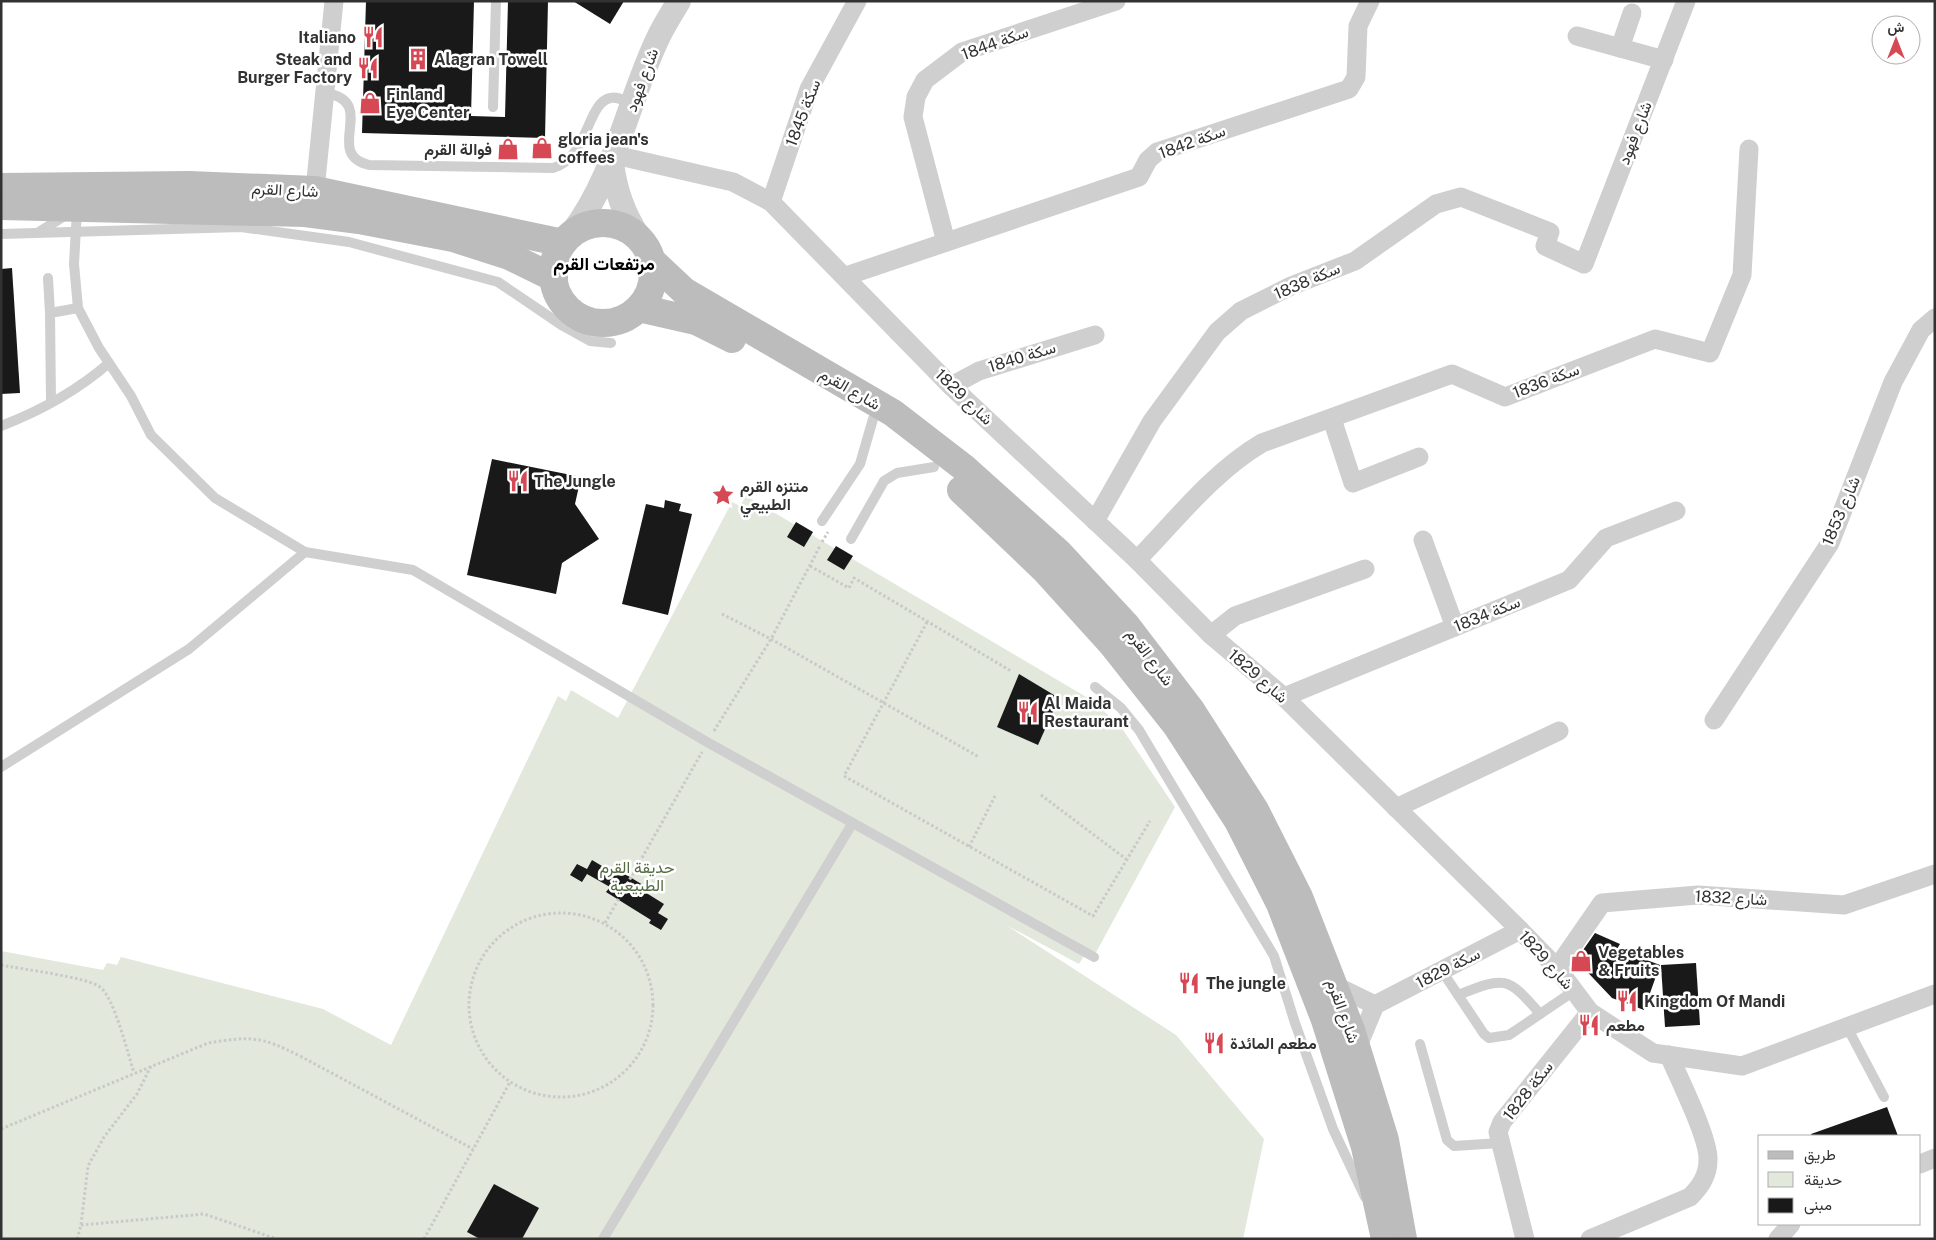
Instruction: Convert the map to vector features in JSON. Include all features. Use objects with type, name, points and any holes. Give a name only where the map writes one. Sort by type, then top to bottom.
[{"type":"main road","name":"شارع القرم","points":[[1,187],[179,185],[315,190],[567,239]]},
{"type":"main road","name":"شارع القرم","points":[[1,206],[76,219],[304,213],[359,220],[453,238],[509,256],[554,278]]},
{"type":"main road","points":[[595,224],[612,224],[628,229],[638,237],[647,248],[652,260],[652,286],[639,308],[626,317],[610,322],[595,322],[580,316],[567,307],[558,294],[554,278],[557,254],[567,239],[595,224]]},
{"type":"main road","name":"شارع القرم","points":[[652,260],[684,291],[893,413],[963,467],[1059,553],[1092,586],[1126,625],[1191,710],[1255,810],[1299,897],[1357,1048],[1385,1140],[1404,1239]]},
{"type":"main road","name":"شارع القرم","points":[[639,308],[696,321],[817,386],[873,419],[955,484],[1078,604],[1176,725],[1238,821],[1280,904],[1325,1020],[1365,1147],[1384,1239]]},
{"type":"street","points":[[315,190],[334,1]]},
{"type":"street","name":"شارع فهود","points":[[567,239],[599,192],[658,38],[679,1]]},
{"type":"street","name":"1845 سكة","points":[[771,202],[809,89],[857,1]]},
{"type":"street","name":"سكة 1844","points":[[946,242],[913,117],[916,97],[925,80],[962,52],[1116,1]]},
{"type":"street","name":"سكة 1842","points":[[846,276],[1139,177],[1148,160],[1157,152],[1349,89],[1356,77],[1358,26],[1370,1]]},
{"type":"street","name":"شارع فهود","points":[[1584,264],[1686,1]]},
{"type":"street","points":[[1620,48],[1632,13]]},
{"type":"street","points":[[1576,36],[1664,60]]},
{"type":"street","name":"سكة 1836","points":[[1137,560],[1241,455],[1262,443],[1452,374],[1505,397],[1656,339],[1710,354],[1742,275],[1749,148]]},
{"type":"street","name":"شارع فهود","points":[[613,159],[617,194],[626,216],[638,237]]},
{"type":"street","name":"1829 شارع","points":[[613,159],[733,182],[771,202],[846,276],[951,386],[1137,560],[1211,635],[1284,697],[1520,930],[1557,968],[1590,1012],[1653,1052],[1742,1066],[1935,994]]},
{"type":"street","name":"1838 سكة","points":[[1095,521],[1152,421],[1217,332],[1241,311],[1291,286],[1356,261],[1436,204],[1462,197],[1541,228],[1550,232],[1545,246],[1584,264]]},
{"type":"street","name":"شارع 1853","points":[[1714,720],[1830,543],[1892,382],[1921,330],[1935,318]]},
{"type":"street","name":"سكة 1840","points":[[951,386],[978,371],[1095,335]]},
{"type":"street","points":[[1332,419],[1353,483],[1419,457]]},
{"type":"street","name":"سكة 1834","points":[[1284,697],[1569,580],[1606,538],[1676,511]]},
{"type":"street","points":[[1423,540],[1455,627]]},
{"type":"street","points":[[1211,635],[1235,616],[1365,569]]},
{"type":"street","points":[[1396,808],[1559,731]]},
{"type":"street","name":"1832 شارع","points":[[1557,968],[1602,903],[1698,895],[1844,905],[1935,874]]},
{"type":"street","name":"سكة 1829","points":[[1375,1005],[1520,930]]},
{"type":"street","points":[[1334,985],[1375,1005],[1357,1048]]},
{"type":"street","name":"سكة 1828","points":[[1521,1236],[1498,1132],[1502,1122],[1590,1012]]},
{"type":"street","points":[[1590,1239],[1690,1197],[1699,1188],[1706,1173],[1709,1160],[1706,1143],[1669,1055]]},
{"type":"street","points":[[1921,1164],[1935,1158]]},
{"type":"street","points":[[1778,1239],[1789,1225]]},
{"type":"lane","points":[[493,106],[496,1]]},
{"type":"lane","points":[[325,93],[337,95],[348,104],[350,110],[349,150],[352,158],[369,165],[553,168],[565,163],[574,155],[598,108],[605,100],[615,98],[633,105]]},
{"type":"lane","points":[[39,232],[76,219]]},
{"type":"lane","points":[[76,219],[74,264],[78,308],[99,348],[131,396],[151,435],[215,498],[305,552],[413,570],[852,824],[1094,957]]},
{"type":"lane","points":[[1,234],[39,232],[76,219],[241,227],[349,242],[498,282],[563,326],[590,341],[612,342]]},
{"type":"lane","points":[[48,278],[51,402]]},
{"type":"lane","points":[[50,313],[78,308]]},
{"type":"lane","points":[[1,426],[28,415],[81,386],[109,363]]},
{"type":"lane","points":[[822,521],[860,464],[873,419]]},
{"type":"lane","points":[[851,539],[884,480],[897,473],[934,467]]},
{"type":"lane","points":[[1,767],[189,649],[305,552]]},
{"type":"lane","points":[[1095,687],[1121,708],[1139,730],[1274,956],[1295,1023],[1333,1129],[1384,1239]]},
{"type":"lane","points":[[603,1239],[852,824]]},
{"type":"lane","points":[[1442,971],[1484,1034],[1489,1038],[1509,1035],[1574,991]]},
{"type":"lane","points":[[1458,995],[1491,982],[1505,983],[1522,992],[1540,1014]]},
{"type":"lane","points":[[1847,1027],[1884,1097]]},
{"type":"lane","points":[[1420,1044],[1447,1140],[1454,1146],[1500,1143]]},
{"type":"path","points":[[810,566],[849,588],[854,578],[1011,671]]},
{"type":"path","points":[[722,614],[979,757]]},
{"type":"path","points":[[928,622],[844,776],[1093,916],[1126,858],[1150,821]]},
{"type":"path","points":[[1041,795],[1126,858]]},
{"type":"path","points":[[969,847],[995,796]]},
{"type":"path","points":[[548,913],[579,914],[605,924],[628,940],[648,972],[654,999],[647,1040],[628,1069],[606,1086],[583,1095],[551,1097],[510,1082],[499,1074],[483,1056],[468,1013],[470,986],[483,954],[512,926],[548,913]]},
{"type":"path","points":[[1,965],[81,980],[100,986],[109,998],[134,1073]]},
{"type":"path","points":[[1,1129],[208,1043],[245,1037],[272,1042],[474,1149]]},
{"type":"path","points":[[77,1239],[81,1225],[88,1166],[104,1136],[137,1094],[152,1066]]},
{"type":"path","points":[[424,1239],[510,1082]]},
{"type":"path","points":[[81,1225],[204,1214],[277,1239]]},
{"type":"green space","name":"حديقة القرم الطبيعية","points":[[746,496],[1093,701],[1121,727],[1175,807],[1093,958],[1085,954],[1079,964],[1006,925],[1176,1035],[1264,1139],[1243,1239],[1,1239],[1,951],[103,970],[107,963],[117,965],[121,957],[323,1009],[391,1045],[558,696],[566,701],[571,690],[618,718],[732,502],[740,506]]},
{"type":"building","name":"Alagran Towell","points":[[366,1],[474,1],[471,116],[505,117],[508,1],[548,1],[545,138],[362,133]]},
{"type":"building","points":[[573,1],[624,1],[610,24]]},
{"type":"building","points":[[12,268],[20,393],[1,394],[1,269]]},
{"type":"building","points":[[492,459],[581,477],[575,504],[599,539],[562,563],[556,594],[467,575]]},
{"type":"building","points":[[665,500],[681,504],[679,511],[692,514],[668,615],[622,604],[646,504],[664,508]]},
{"type":"building","points":[[796,522],[813,532],[804,547],[787,537]]},
{"type":"building","points":[[836,546],[853,556],[844,570],[827,560]]},
{"type":"building","name":"Al Maida Restaurant","points":[[1019,674],[1059,698],[1038,745],[997,727]]},
{"type":"building","points":[[592,860],[617,875],[620,871],[643,885],[640,889],[664,904],[658,913],[668,919],[661,930],[649,923],[651,920],[606,892],[610,887],[587,874],[582,882],[570,875],[577,864],[587,869]]},
{"type":"building","points":[[1595,933],[1620,944],[1617,949],[1660,965],[1644,1010],[1612,998],[1576,960]]},
{"type":"building","points":[[1696,963],[1700,1025],[1665,1027],[1661,965]]},
{"type":"building","points":[[1887,1107],[1898,1135],[1812,1135]]},
{"type":"building","points":[[494,1184],[539,1208],[522,1239],[480,1239],[467,1232]]},
{"type":"place","name":"Italiano","points":[[373,37]]},
{"type":"place","name":"Alagran Towell","points":[[418,59]]},
{"type":"place","name":"Steak and Burger Factory","points":[[368,68]]},
{"type":"place","name":"Finland Eye Center","points":[[370,103]]},
{"type":"place","name":"gloria jean's coffees","points":[[542,148]]},
{"type":"place","name":"فوالة القرم","points":[[508,149]]},
{"type":"place","name":"The Jungle","points":[[518,481]]},
{"type":"place","name":"متنزه القرم الطبيعي","points":[[723,495]]},
{"type":"place","name":"Al Maida Restaurant","points":[[1028,712]]},
{"type":"place","name":"Vegetables & Fruits","points":[[1581,961]]},
{"type":"place","name":"The jungle","points":[[1189,983]]},
{"type":"place","name":"Kingdom Of Mandi","points":[[1627,1001]]},
{"type":"place","name":"مطعم","points":[[1589,1025]]},
{"type":"place","name":"مطعم المائدة","points":[[1214,1043]]},
{"type":"district","name":"مرتفعات القرم","points":[[604,263]]}]
